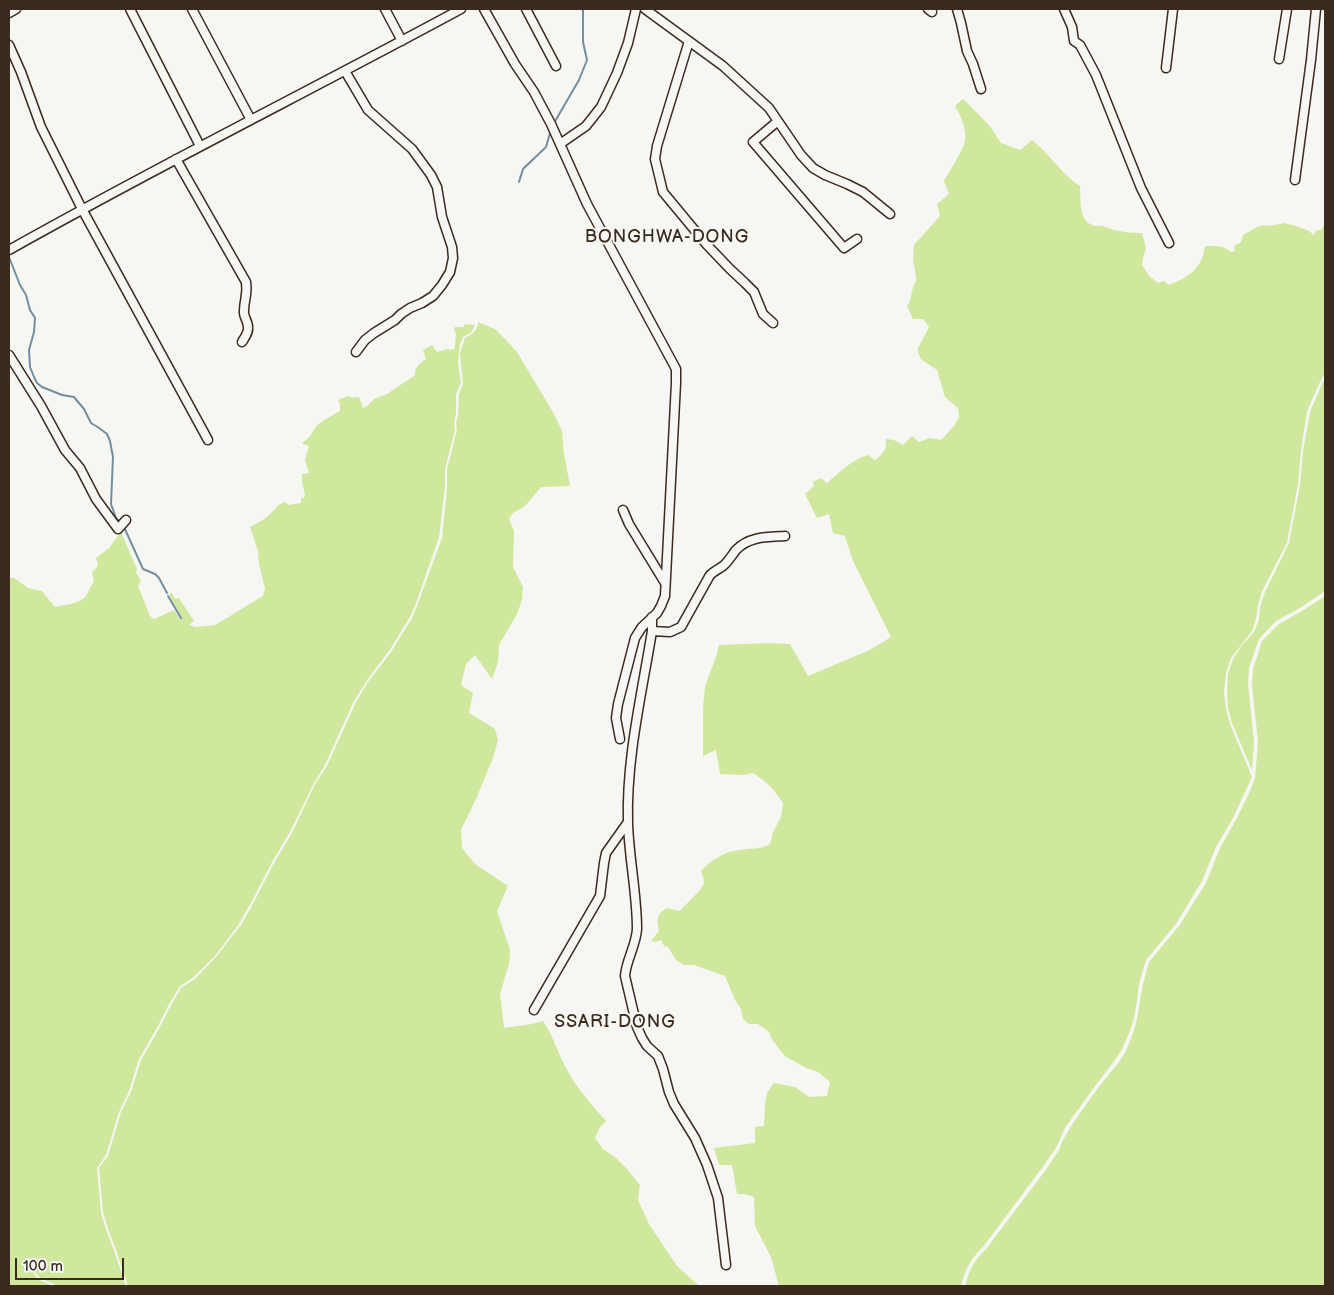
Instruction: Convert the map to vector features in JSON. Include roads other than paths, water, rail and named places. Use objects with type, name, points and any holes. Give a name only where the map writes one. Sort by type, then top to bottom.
[{"type":"street","points":[[9,12],[16,9]]},
{"type":"street","points":[[130,9],[200,146]]},
{"type":"street","points":[[192,9],[251,120]]},
{"type":"street","points":[[385,9],[402,41]]},
{"type":"street","points":[[9,250],[200,146],[461,9]]},
{"type":"street","points":[[484,9],[515,64],[534,92],[556,134],[587,204],[676,369],[665,596],[661,606],[642,627],[635,638],[618,704],[616,718],[620,739]]},
{"type":"street","points":[[526,9],[556,66]]},
{"type":"street","points":[[560,144],[586,126],[601,107],[617,73],[628,43],[636,9]]},
{"type":"street","points":[[645,9],[723,66],[769,108],[801,155],[813,168],[863,192],[890,214]]},
{"type":"street","points":[[957,9],[967,51],[981,89]]},
{"type":"street","points":[[1064,9],[1072,27],[1074,41],[1080,45],[1096,74],[1140,188],[1169,243]]},
{"type":"street","points":[[1166,68],[1173,9]]},
{"type":"street","points":[[1279,59],[1287,9]]},
{"type":"street","points":[[1295,180],[1316,9]]},
{"type":"street","points":[[689,41],[657,146],[655,159],[663,192],[707,245],[730,270],[750,287],[763,314],[772,323]]},
{"type":"street","points":[[9,45],[41,127],[82,209],[208,440]]},
{"type":"street","points":[[346,71],[368,110],[412,149],[431,175],[437,187],[442,217],[452,247],[453,258],[450,272],[442,286],[433,296],[422,304],[410,308],[374,333],[365,340],[356,352]]},
{"type":"street","points":[[778,121],[753,142],[844,248],[857,240]]},
{"type":"street","points":[[176,159],[246,282],[248,292],[243,313],[248,327],[247,334],[242,342]]},
{"type":"street","points":[[9,355],[41,406],[65,450],[80,468],[96,499],[118,528],[126,520]]},
{"type":"street","points":[[623,510],[629,524],[665,583]]},
{"type":"street","points":[[652,631],[670,632],[681,627],[710,574],[723,566],[737,548],[757,538],[785,536]]},
{"type":"street","points":[[652,617],[652,631],[634,737],[629,787],[628,822],[637,930],[625,976],[637,1027],[642,1038],[658,1056],[674,1104],[695,1138],[707,1165],[718,1198],[726,1265]]},
{"type":"street","points":[[534,1010],[600,896],[606,853],[628,822]]},
{"type":"waterway","points":[[554,123],[579,80],[587,60],[583,42],[583,9]]},
{"type":"waterway","points":[[519,182],[523,169],[546,147],[551,130]]},
{"type":"waterway","points":[[9,257],[35,318],[34,332],[29,350],[30,367],[34,377],[42,387],[62,395],[74,397],[84,409],[91,423],[107,434],[113,457],[111,504],[116,518],[120,522]]},
{"type":"waterway","points":[[124,527],[143,569],[155,574],[167,593]]},
{"type":"waterway","points":[[168,596],[181,618]]},
{"type":"district","name":"BONGHWA-DONG","points":[[667,237]]},
{"type":"district","name":"SSARI-DONG","points":[[615,1022]]}]
